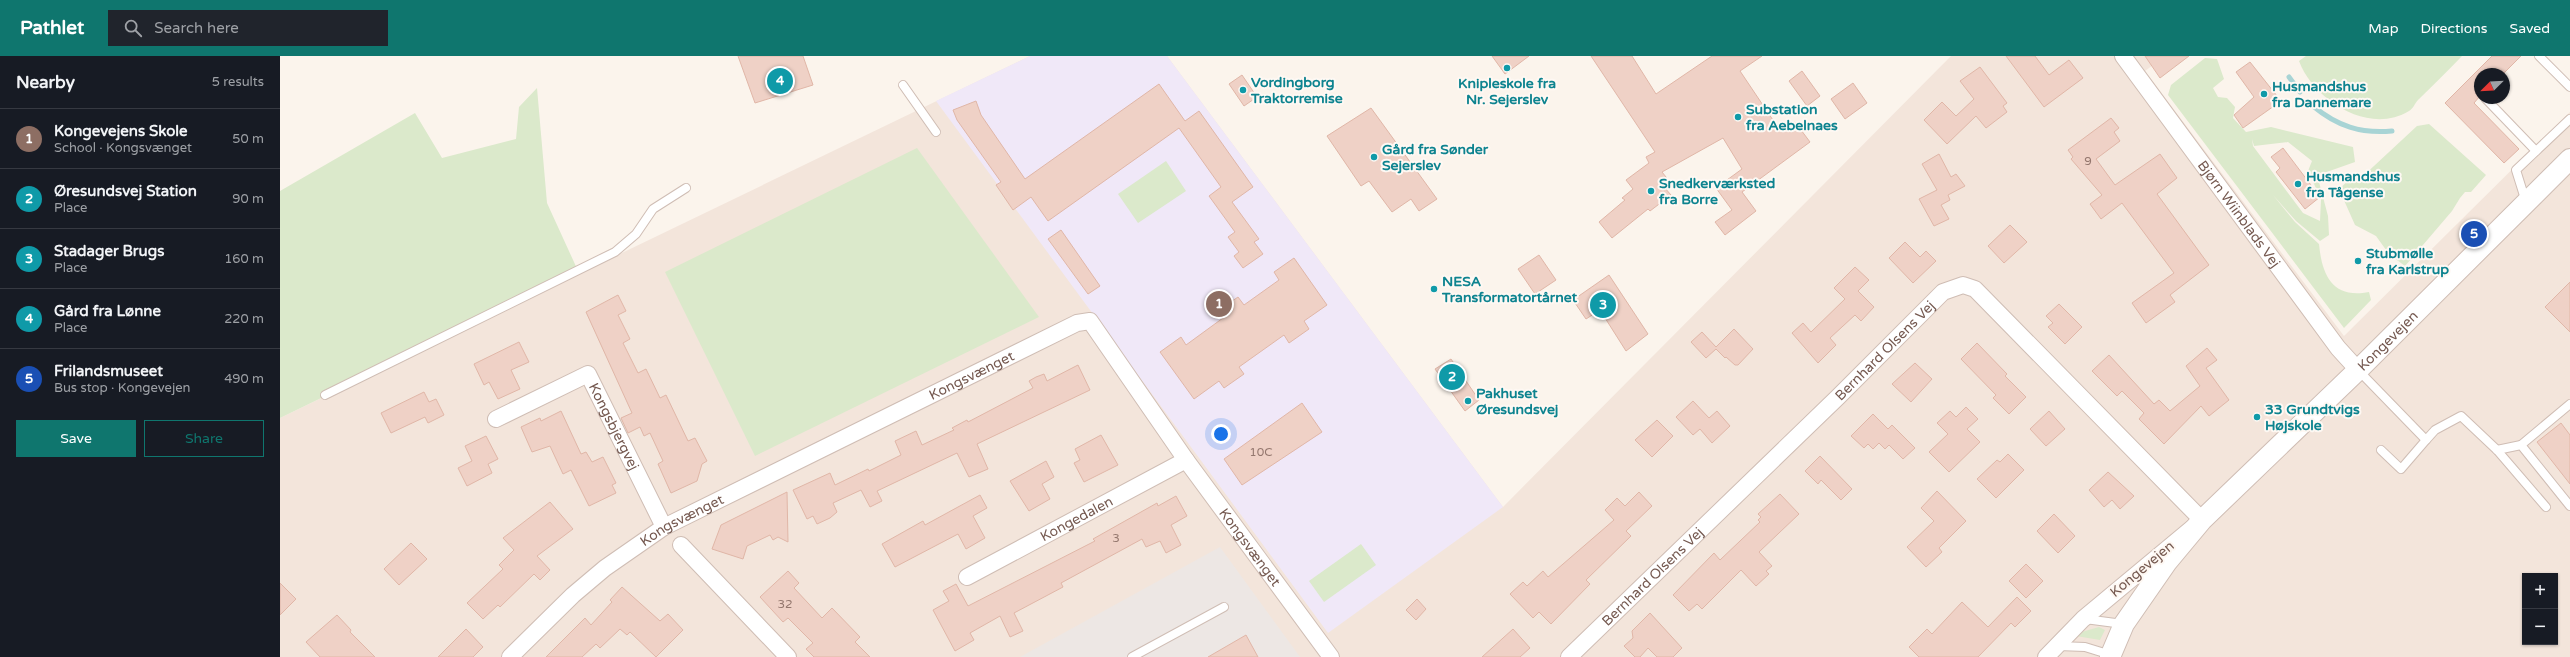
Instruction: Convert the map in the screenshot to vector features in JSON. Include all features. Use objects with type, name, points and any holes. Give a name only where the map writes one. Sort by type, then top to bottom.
[{"type":"street","name":"Bjørn Wiinblads Vej","points":[[2123,56],[2338,348],[2358,370]]},
{"type":"street","name":"Kongevejen","points":[[2052,652],[2083,619],[2202,520],[2358,370],[2570,159]]},
{"type":"street","name":"Bernhard Olsens Vej","points":[[1570,657],[1838,398],[1943,292],[1951,287],[1963,285],[1975,289],[2202,520]]},
{"type":"street","name":"Kongsvænget","points":[[510,657],[573,595],[605,568],[664,527],[1077,323],[1090,321],[1186,460],[1331,657]]},
{"type":"street","name":"Kongsbjergvej","points":[[496,419],[588,374],[664,527]]},
{"type":"street","name":"Kongedalen","points":[[967,577],[1186,460]]},
{"type":"street","name":"Kongevejen","points":[[2110,656],[2124,624],[2167,562],[2202,520]]},
{"type":"street","points":[[681,545],[788,657]]},
{"type":"lane","points":[[2539,56],[2570,87]]},
{"type":"lane","points":[[903,85],[936,132]]},
{"type":"lane","points":[[2491,104],[2536,151]]},
{"type":"lane","points":[[2526,202],[2516,170],[2570,119]]},
{"type":"lane","points":[[325,395],[615,252],[636,234],[652,209],[686,188]]},
{"type":"lane","points":[[2358,370],[2426,440]]},
{"type":"lane","points":[[2497,450],[2521,445],[2570,404]]},
{"type":"lane","points":[[2381,450],[2401,469],[2435,430],[2461,416],[2497,450],[2546,507]]},
{"type":"lane","points":[[2521,445],[2570,506]]},
{"type":"lane","points":[[1132,657],[1224,607]]},
{"type":"lane","points":[[2083,619],[2124,624]]},
{"type":"lane","name":"Kongevejen","points":[[2052,652],[2086,647],[2110,656]]},
{"type":"shaded area","points":[[1030,56],[1167,56],[1503,507],[1951,56],[2165,56],[2145,71],[2344,336],[2570,112],[2570,657],[280,657],[280,418]]},
{"type":"shaded area","points":[[1030,56],[1167,56],[1503,507],[1328,633],[936,101]]},
{"type":"shaded area","points":[[1220,547],[1300,657],[1020,657]]},
{"type":"green space","points":[[2306,56],[2462,56],[2410,110],[2393,118],[2376,119],[2360,116],[2344,110],[2329,100],[2316,88],[2306,75],[2299,61]]},
{"type":"green space","points":[[2205,58],[2217,59],[2224,79],[2213,88],[2218,97],[2227,98],[2235,107],[2233,118],[2246,132],[2271,127],[2353,147],[2355,162],[2321,174],[2319,182],[2328,216],[2329,235],[2320,241],[2296,221],[2273,195],[2295,222],[2319,244],[2323,266],[2326,275],[2331,282],[2346,292],[2369,292],[2371,300],[2344,328],[2168,95],[2171,85]],"holes":[[[2252,139],[2254,146],[2288,142],[2312,161],[2308,171],[2321,199],[2320,221],[2303,213],[2253,146]]]},
{"type":"green space","points":[[537,88],[547,203],[579,273],[280,418],[280,191],[415,113],[442,158],[516,139],[519,107]]},
{"type":"green space","points":[[2429,124],[2486,175],[2471,192],[2465,192],[2452,211],[2405,266],[2389,254],[2376,236],[2355,225],[2339,189],[2348,181],[2360,179],[2417,126]]},
{"type":"green space","points":[[917,148],[1039,317],[755,456],[665,272]]},
{"type":"green space","points":[[1166,161],[1186,191],[1138,223],[1118,194]]},
{"type":"green space","points":[[1361,544],[1376,565],[1324,602],[1309,581]]},
{"type":"green space","points":[[2099,627],[2105,630],[2100,640],[2076,636],[2078,633]]},
{"type":"building","points":[[738,56],[803,56],[813,85],[755,103]]},
{"type":"building","name":"Knipleskole fra Nr. Sejerslev","points":[[1492,56],[1529,56],[1505,74]]},
{"type":"building","points":[[1591,56],[1632,56],[1656,94],[1712,56],[1762,56],[1740,71],[1781,132],[1795,122],[1810,142],[1742,192],[1756,211],[1725,235],[1715,222],[1732,210],[1716,188],[1742,169],[1723,138],[1662,172],[1670,182],[1664,187],[1671,195],[1650,211],[1648,209],[1612,238],[1599,222],[1625,200],[1622,198],[1633,189],[1626,180],[1649,163],[1646,157],[1655,152]]},
{"type":"building","points":[[2006,56],[2035,56],[2049,75],[2069,60],[2083,78],[2044,107]]},
{"type":"building","points":[[2145,56],[2189,56],[2160,78]]},
{"type":"building","points":[[2492,56],[2521,56],[2509,68],[2480,68]]},
{"type":"building","name":"Husmandshus fra Dannemare","points":[[2250,62],[2281,101],[2243,128],[2234,115],[2254,97],[2236,72]]},
{"type":"building","points":[[1980,67],[2007,103],[2003,106],[2007,112],[1986,128],[1976,116],[1947,144],[1924,120],[1942,102],[1956,116],[1974,99],[1960,81]]},
{"type":"building","points":[[1802,71],[1820,96],[1807,106],[1789,81]]},
{"type":"building","points":[[2474,74],[2474,104],[2519,149],[2504,163],[2445,103]]},
{"type":"building","name":"Vordingborg Traktorremise","points":[[1242,75],[1257,97],[1244,106],[1229,84]]},
{"type":"building","points":[[1853,83],[1867,103],[1845,119],[1831,99]]},
{"type":"building","points":[[1159,84],[1185,121],[1199,111],[1253,187],[1232,202],[1259,239],[1254,242],[1263,254],[1243,268],[1234,256],[1239,252],[1228,237],[1235,232],[1209,196],[1221,187],[1179,128],[1048,221],[1031,197],[1013,210],[996,185],[1001,182],[957,120],[953,110],[976,101],[981,115],[1025,179]]},
{"type":"building","name":"Gård fra Sønder Sejerslev","points":[[1371,108],[1437,199],[1419,211],[1411,199],[1392,212],[1369,181],[1361,186],[1327,136]]},
{"type":"building","points":[[2111,118],[2119,128],[2114,132],[2120,141],[2096,159],[2115,185],[2160,154],[2177,178],[2157,194],[2209,265],[2170,295],[2175,302],[2146,323],[2132,303],[2174,273],[2122,203],[2101,219],[2090,204],[2102,195],[2071,159],[2073,157],[2068,150]]},
{"type":"building","name":"Husmandshus fra Tågense","points":[[2283,148],[2320,197],[2305,209],[2276,172],[2280,168],[2271,157]]},
{"type":"building","points":[[1939,154],[1951,177],[1956,174],[1965,186],[1948,195],[1950,200],[1941,205],[1949,219],[1934,226],[1919,199],[1937,190],[1922,164]]},
{"type":"building","points":[[2010,225],[2027,242],[2004,263],[1988,246]]},
{"type":"building","points":[[1061,230],[1100,286],[1088,294],[1048,239]]},
{"type":"building","points":[[1905,242],[1920,257],[1926,251],[1936,261],[1913,283],[1889,258]]},
{"type":"building","points":[[1539,255],[1556,280],[1535,294],[1518,269]]},
{"type":"building","points":[[1294,258],[1327,305],[1304,321],[1309,329],[1289,343],[1284,335],[1239,367],[1244,374],[1224,388],[1219,381],[1194,399],[1160,352],[1181,337],[1186,345],[1223,318],[1218,311],[1238,297],[1244,305],[1279,280],[1274,272]]},
{"type":"building","points":[[1855,267],[1869,280],[1858,291],[1874,307],[1861,321],[1855,315],[1830,338],[1836,345],[1818,363],[1792,333],[1803,323],[1811,332],[1845,299],[1834,288]]},
{"type":"building","points":[[1609,275],[1648,334],[1626,351],[1600,310],[1586,319],[1573,300]]},
{"type":"building","points":[[2570,282],[2570,332],[2545,307]]},
{"type":"building","points":[[618,295],[626,311],[618,315],[630,339],[623,343],[638,373],[646,369],[660,398],[666,395],[688,441],[695,438],[707,461],[702,464],[697,481],[671,493],[658,464],[663,461],[650,433],[644,436],[640,427],[628,433],[621,418],[632,413],[586,312]]},
{"type":"building","points":[[2059,304],[2082,327],[2065,344],[2048,327],[2053,323],[2046,316]]},
{"type":"building","points":[[1734,329],[1753,349],[1738,365],[1735,365],[1726,357],[1725,358],[1716,349],[1706,358],[1691,342],[1702,332],[1716,347]]},
{"type":"building","points":[[519,342],[529,362],[511,370],[520,389],[498,399],[489,382],[484,385],[474,364]]},
{"type":"building","points":[[1977,343],[2007,374],[2005,376],[2026,397],[2009,414],[1993,398],[1996,395],[1961,359]]},
{"type":"building","points":[[2207,348],[2217,360],[2206,368],[2229,400],[2209,416],[2201,406],[2164,444],[2139,419],[2144,413],[2122,391],[2117,396],[2092,371],[2109,355],[2154,404],[2159,400],[2170,411],[2200,386],[2186,366]]},
{"type":"building","points":[[1451,359],[1479,400],[1465,411],[1435,369]]},
{"type":"building","points":[[1915,363],[1932,379],[1911,402],[1892,384]]},
{"type":"building","points":[[1078,365],[1090,390],[977,444],[988,469],[969,477],[957,453],[877,491],[882,501],[870,507],[861,490],[833,503],[837,512],[830,518],[817,524],[813,516],[807,519],[793,490],[830,473],[835,485],[868,469],[869,471],[901,455],[895,441],[916,431],[922,445],[954,430],[952,428],[967,420],[968,422],[1033,388],[1029,381],[1036,377],[1044,374],[1047,381]]},
{"type":"building","points":[[424,392],[429,402],[436,399],[444,415],[428,423],[425,417],[391,433],[381,413]]},
{"type":"building","points":[[1693,401],[1709,418],[1717,411],[1730,426],[1712,443],[1700,429],[1693,435],[1676,417]]},
{"type":"building","points":[[1302,403],[1322,432],[1242,485],[1224,459]]},
{"type":"building","points":[[1966,407],[1978,419],[1967,429],[1980,442],[1949,472],[1929,452],[1948,434],[1937,423],[1950,411],[1956,417]]},
{"type":"building","points":[[561,411],[581,454],[586,452],[592,462],[603,457],[616,483],[612,485],[616,493],[589,506],[571,470],[563,474],[550,446],[532,452],[521,427],[540,418],[541,421]]},
{"type":"building","points":[[2049,411],[2065,429],[2046,446],[2030,429]]},
{"type":"building","points":[[1873,414],[1888,429],[1892,425],[1915,448],[1903,459],[1889,445],[1885,449],[1879,443],[1873,449],[1868,444],[1864,448],[1851,436]]},
{"type":"building","points":[[1657,420],[1673,436],[1652,457],[1635,440]]},
{"type":"building","points":[[2561,423],[2570,435],[2570,484],[2537,442]]},
{"type":"building","points":[[1101,435],[1118,465],[1084,482],[1074,463],[1080,460],[1075,449]]},
{"type":"building","points":[[486,436],[498,459],[488,464],[492,473],[467,486],[458,468],[472,461],[465,446]]},
{"type":"building","points":[[2008,454],[2024,470],[1996,498],[1977,479],[1997,460],[2000,462]]},
{"type":"building","points":[[1820,456],[1852,489],[1841,500],[1821,480],[1818,484],[1805,471]]},
{"type":"building","points":[[1046,461],[1054,477],[1042,484],[1050,499],[1029,511],[1010,481]]},
{"type":"building","points":[[2108,472],[2134,496],[2120,509],[2112,500],[2104,507],[2089,490]]},
{"type":"building","points":[[1937,491],[1966,521],[1939,548],[1942,552],[1926,567],[1907,547],[1934,521],[1921,508]]},
{"type":"building","points":[[787,492],[788,542],[778,537],[773,540],[770,535],[747,546],[743,559],[712,549],[721,525]]},
{"type":"building","points":[[1639,492],[1652,506],[1626,531],[1631,536],[1586,580],[1590,584],[1551,624],[1539,612],[1533,618],[1510,594],[1523,582],[1527,586],[1543,571],[1548,577],[1614,520],[1605,510],[1617,498],[1625,506]]},
{"type":"building","points":[[1780,494],[1799,514],[1759,552],[1772,566],[1766,571],[1769,574],[1756,586],[1741,570],[1702,609],[1697,604],[1689,611],[1673,595],[1714,553],[1720,560],[1760,522],[1758,520],[1761,517],[1758,514]]},
{"type":"building","points":[[980,495],[987,508],[973,516],[985,538],[966,549],[958,534],[895,567],[882,544],[923,521],[925,525]]},
{"type":"building","points":[[1176,496],[1187,516],[1171,525],[1181,545],[1166,553],[1160,541],[1146,547],[1142,539],[1061,583],[1063,587],[1014,613],[1023,631],[1010,637],[1000,616],[970,633],[974,640],[955,651],[933,610],[949,601],[943,591],[956,584],[968,606],[1095,541],[1093,539],[1157,503],[1158,506]]},
{"type":"building","points":[[550,502],[573,529],[537,556],[550,570],[540,580],[534,574],[500,607],[498,605],[483,619],[467,603],[503,569],[499,565],[514,550],[503,538]]},
{"type":"building","points":[[2054,514],[2075,536],[2058,553],[2037,531]]},
{"type":"building","points":[[411,543],[427,559],[399,585],[384,569]]},
{"type":"building","points":[[2026,564],[2043,581],[2026,598],[2009,581]]},
{"type":"building","points":[[788,571],[799,583],[794,588],[822,618],[832,608],[860,637],[855,642],[870,657],[814,657],[806,649],[813,643],[788,618],[783,622],[760,597]]},
{"type":"building","points":[[280,583],[296,599],[280,615]]},
{"type":"building","points":[[622,587],[660,621],[668,614],[683,630],[656,657],[630,632],[627,635],[620,629],[600,648],[596,644],[582,657],[546,657],[585,618],[591,625],[612,602],[610,600]]},
{"type":"building","points":[[2017,597],[2031,611],[2015,627],[2011,623],[1978,657],[1919,657],[1909,647],[1927,629],[1932,634],[1962,602],[1988,627]]},
{"type":"building","points":[[1417,599],[1426,609],[1416,620],[1406,610]]},
{"type":"building","points":[[1650,613],[1682,648],[1673,657],[1657,657],[1648,648],[1640,657],[1635,657],[1624,646],[1633,638],[1632,631]]},
{"type":"building","points":[[337,615],[351,630],[350,632],[375,657],[320,657],[306,642]]},
{"type":"building","points":[[466,629],[483,647],[473,657],[438,657]]},
{"type":"building","points":[[1513,629],[1530,648],[1520,657],[1482,657]]},
{"type":"building","points":[[1246,635],[1258,657],[1208,657]]},
{"type":"waterway","points":[[2289,77],[2300,92]]},
{"type":"waterway","points":[[2313,106],[2331,119],[2350,127],[2370,131],[2392,131]]},
{"type":"place","name":"Knipleskole fra Nr. Sejerslev","points":[[1507,68]]},
{"type":"place","name":"Gård fra Lønne","points":[[780,81]]},
{"type":"place","name":"Vordingborg Traktorremise","points":[[1243,90]]},
{"type":"place","name":"Husmandshus fra Dannemare","points":[[2264,94]]},
{"type":"place","name":"Substation fra Aebelnaes","points":[[1738,117]]},
{"type":"place","name":"Gård fra Sønder Sejerslev","points":[[1374,157]]},
{"type":"place","name":"Husmandshus fra Tågense","points":[[2298,184]]},
{"type":"place","name":"Snedkerværksted fra Borre","points":[[1651,191]]},
{"type":"place","name":"Frilandsmuseet","points":[[2474,234]]},
{"type":"place","name":"Stubmølle fra Karlstrup","points":[[2358,261]]},
{"type":"place","name":"NESA Transformatortårnet","points":[[1434,289]]},
{"type":"place","name":"Kongevejens Skole","points":[[1219,304]]},
{"type":"place","name":"Stadager Brugs","points":[[1603,305]]},
{"type":"place","name":"Øresundsvej Station","points":[[1452,377]]},
{"type":"place","name":"Pakhuset Øresundsvej","points":[[1468,401]]},
{"type":"place","name":"33 Grundtvigs Højskole","points":[[2257,417]]}]
